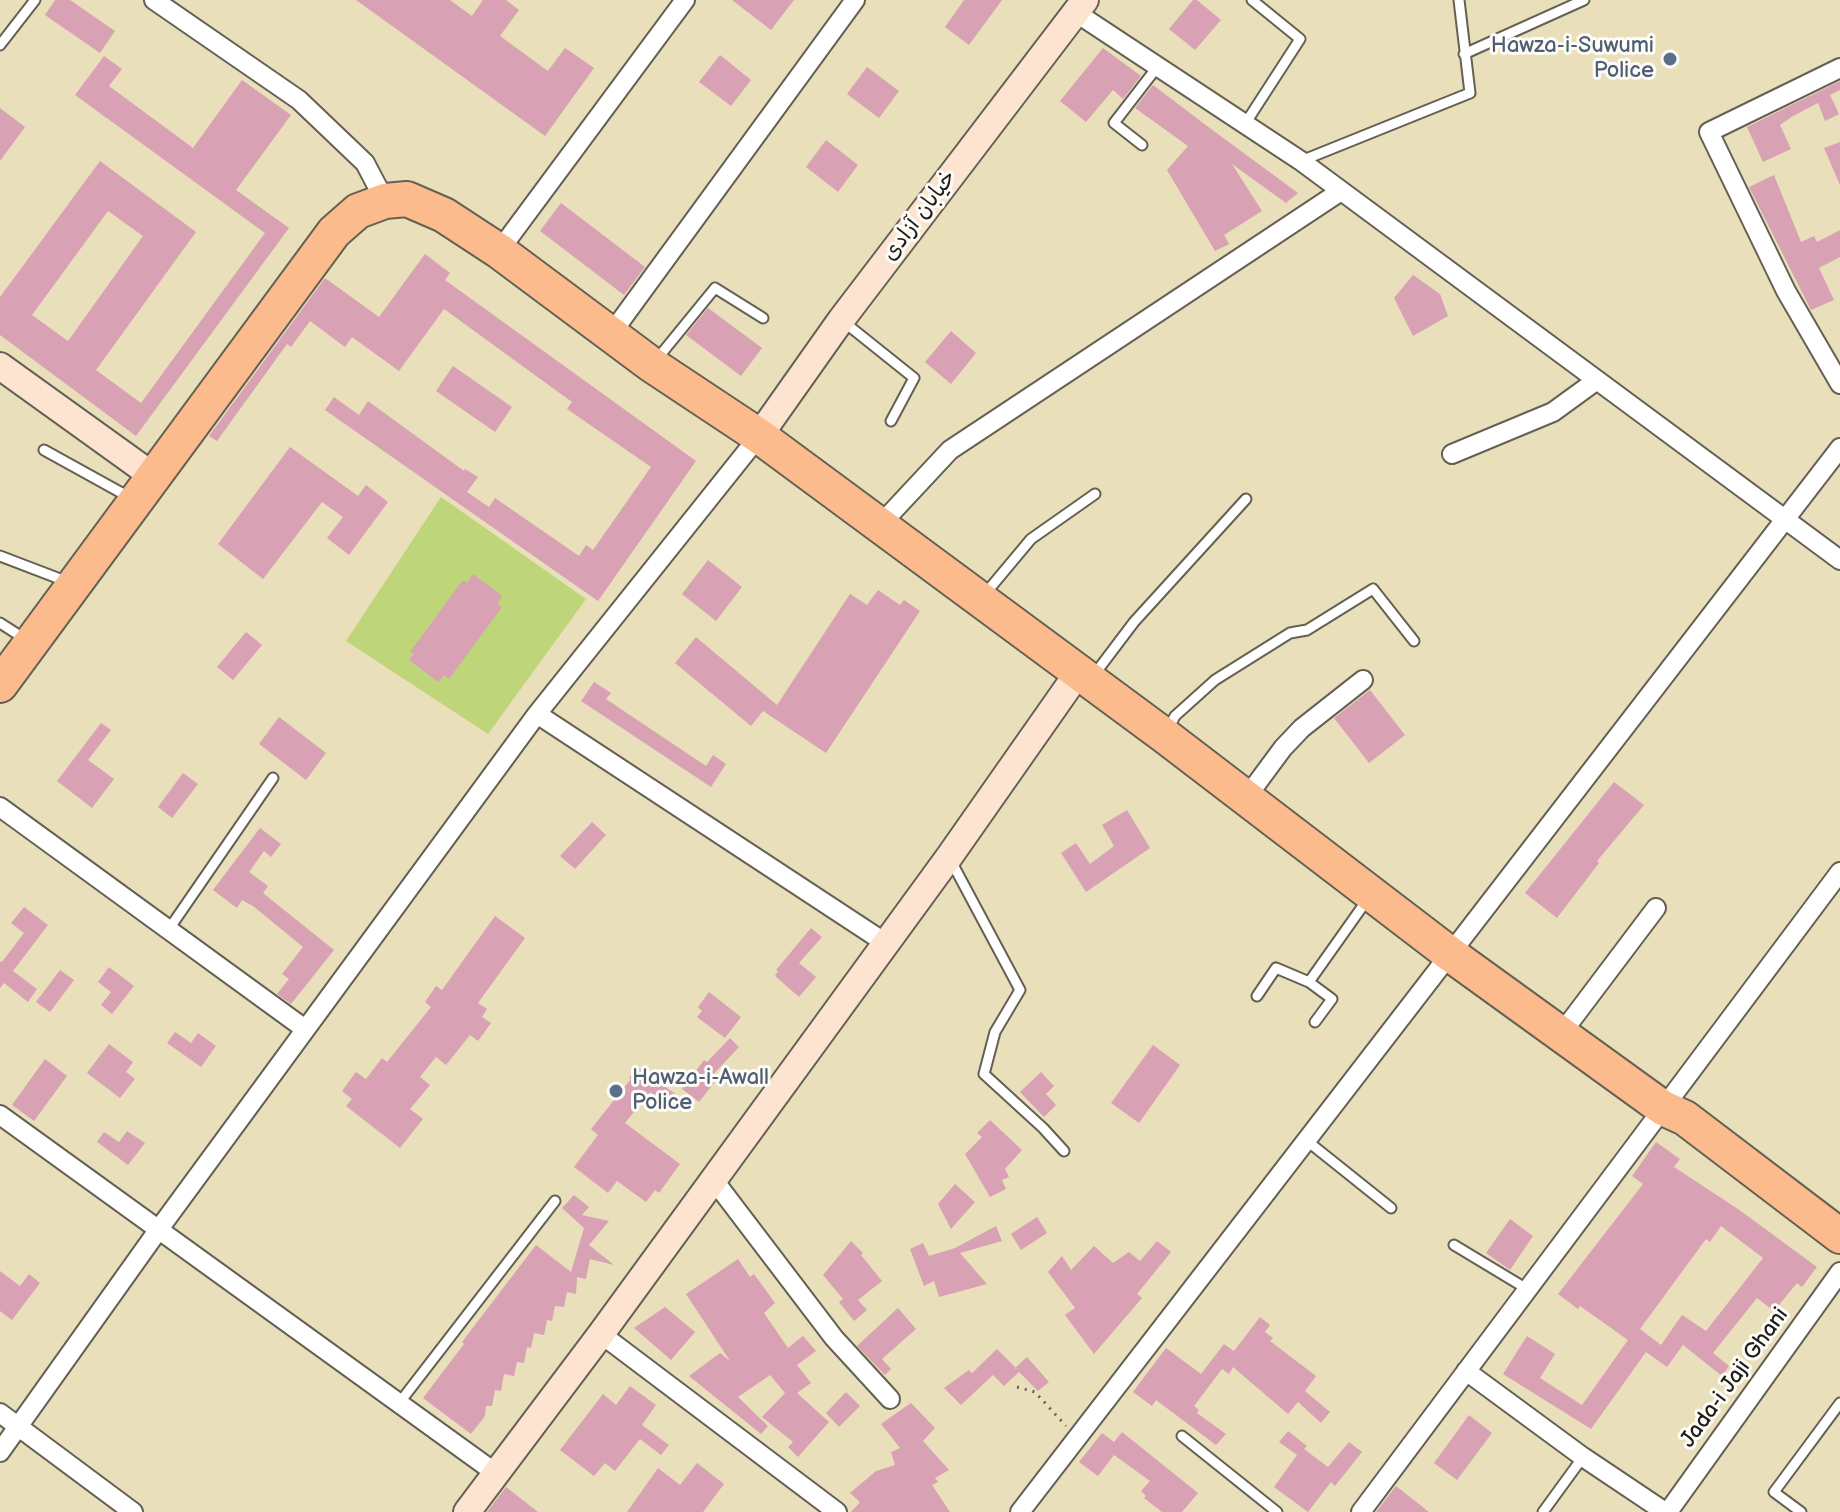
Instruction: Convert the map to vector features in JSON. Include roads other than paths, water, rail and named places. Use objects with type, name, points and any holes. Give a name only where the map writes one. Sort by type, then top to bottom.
[{"type":"highway","points":[[0,685],[334,232],[358,211],[385,201],[407,199],[444,215],[499,251],[652,365],[759,436],[1165,736],[1450,954],[1663,1108],[1685,1118],[1840,1236]]},
{"type":"highway","points":[[1663,1108],[1675,1131],[1840,1258]]},
{"type":"street","points":[[154,0],[299,100],[365,163],[385,201]]},
{"type":"street","points":[[499,251],[685,0]]},
{"type":"street","points":[[611,334],[855,0]]},
{"type":"street","points":[[1080,6],[1158,66],[1301,161],[1840,560]]},
{"type":"street","name":"خیابان آزادی","points":[[759,436],[841,320],[1080,6]]},
{"type":"street","points":[[1840,68],[1709,132],[1786,291],[1840,384]]},
{"type":"street","points":[[880,525],[950,450],[1341,191]]},
{"type":"street","points":[[0,366],[144,488]]},
{"type":"street","points":[[1452,454],[1553,412],[1597,380]]},
{"type":"street","points":[[0,1452],[159,1229],[537,714],[759,436]]},
{"type":"street","points":[[1020,1512],[1840,448]]},
{"type":"street","points":[[467,1512],[601,1334],[884,942],[1083,677]]},
{"type":"street","points":[[1246,798],[1302,728],[1363,680]]},
{"type":"street","points":[[537,714],[884,942]]},
{"type":"street","points":[[0,807],[305,1029]]},
{"type":"street","points":[[1361,1512],[1840,872]]},
{"type":"street","points":[[1561,1034],[1656,908]]},
{"type":"street","points":[[0,1115],[497,1474]]},
{"type":"street","points":[[713,1179],[834,1338],[890,1399]]},
{"type":"street","name":"Jada-i Jaji Ghani","points":[[1666,1512],[1840,1272]]},
{"type":"street","points":[[601,1334],[837,1512]]},
{"type":"street","points":[[1466,1371],[1583,1457],[1666,1512]]},
{"type":"street","points":[[0,1413],[133,1512]]},
{"type":"lane","points":[[0,45],[35,0]]},
{"type":"lane","points":[[1245,124],[1300,39],[1252,0]]},
{"type":"lane","points":[[1301,161],[1470,93],[1459,0]]},
{"type":"lane","points":[[1464,54],[1584,0]]},
{"type":"lane","points":[[1142,145],[1114,123],[1158,66]]},
{"type":"lane","points":[[652,365],[715,288],[763,318]]},
{"type":"lane","points":[[841,320],[914,378],[891,421]]},
{"type":"lane","points":[[44,450],[144,488]]},
{"type":"lane","points":[[980,600],[1031,539],[1095,494]]},
{"type":"lane","points":[[1083,677],[1246,499]]},
{"type":"lane","points":[[0,556],[74,584]]},
{"type":"lane","points":[[1165,736],[1175,716],[1215,680],[1290,633],[1307,630],[1373,589],[1414,641]]},
{"type":"lane","points":[[0,623],[31,643]]},
{"type":"lane","points":[[169,929],[273,778]]},
{"type":"lane","points":[[949,857],[1020,990],[995,1032],[984,1074],[1064,1151]]},
{"type":"lane","points":[[1309,982],[1371,894]]},
{"type":"lane","points":[[1257,996],[1276,968],[1309,982],[1332,999],[1315,1022]]},
{"type":"lane","points":[[1306,1140],[1391,1208]]},
{"type":"lane","points":[[400,1402],[555,1201]]},
{"type":"lane","points":[[1454,1245],[1527,1289]]},
{"type":"lane","points":[[1801,1512],[1774,1492],[1840,1403]]},
{"type":"lane","points":[[1182,1436],[1277,1512]]},
{"type":"lane","points":[[1543,1512],[1583,1457]]},
{"type":"place","name":"Hawza-i-Suwumi Police","points":[[1670,59]]},
{"type":"place","name":"Hawza-i-Awall Police","points":[[616,1091]]}]
